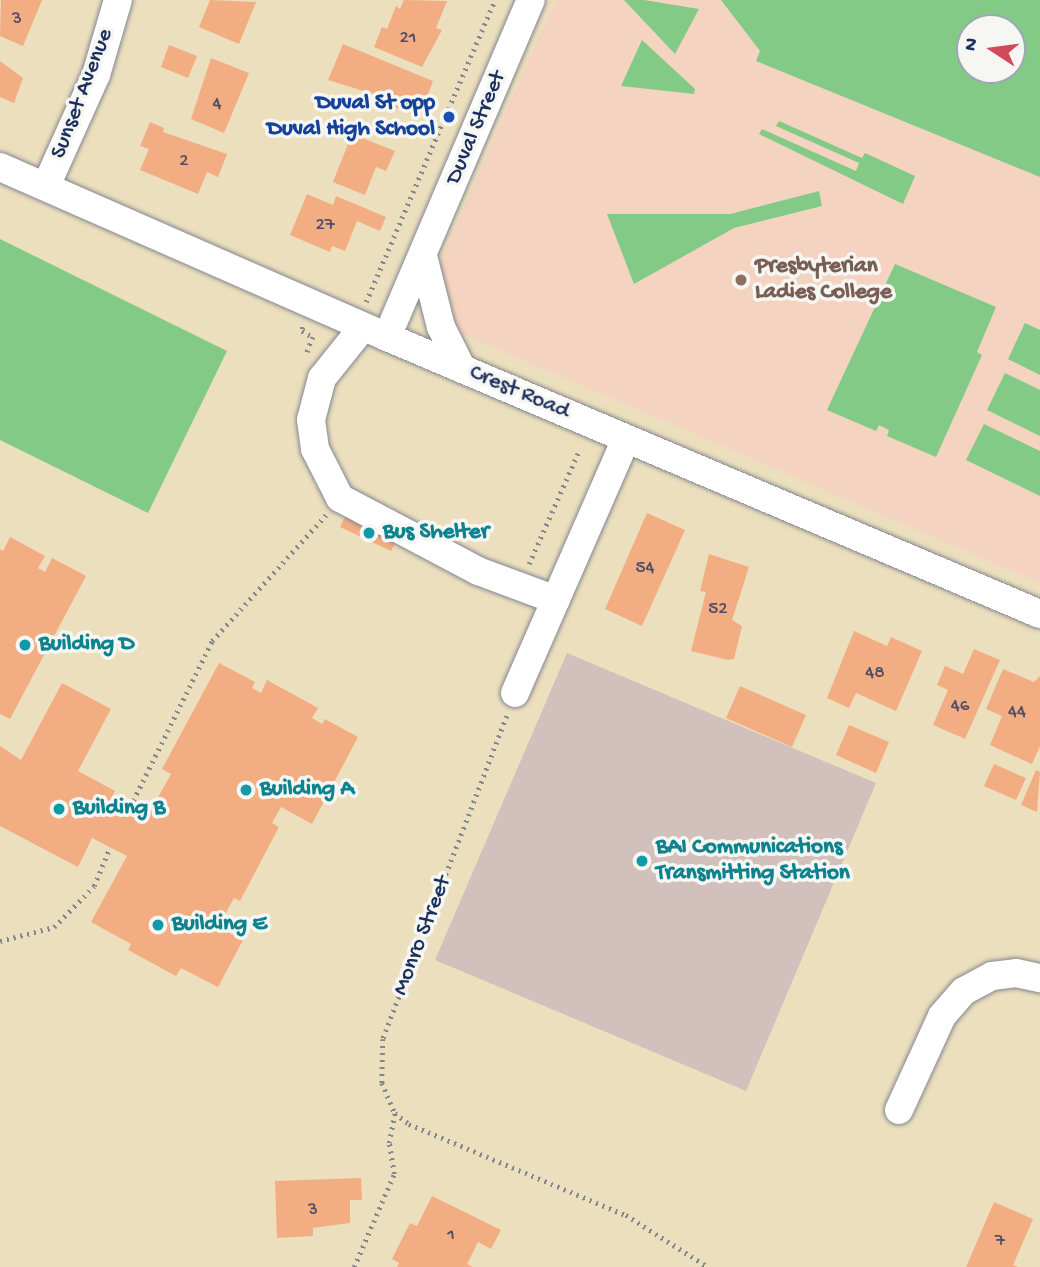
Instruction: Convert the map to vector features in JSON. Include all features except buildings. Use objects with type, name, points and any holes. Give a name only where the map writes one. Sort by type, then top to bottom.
[{"type":"street","name":"Sunset Avenue","points":[[46,186],[96,75],[118,0]]},
{"type":"street","name":"Duval Street","points":[[531,0],[423,256],[372,322],[322,378],[311,420],[314,449],[340,498],[478,571],[556,600]]},
{"type":"street","name":"Crest Road","points":[[0,167],[372,322],[462,369],[1040,614]]},
{"type":"street","points":[[423,256],[437,315],[462,369]]},
{"type":"street","points":[[515,693],[626,439]]},
{"type":"street","points":[[899,1110],[942,1016],[964,991],[992,976],[1016,973],[1040,978]]},
{"type":"path","points":[[372,322],[495,0]]},
{"type":"path","points":[[527,569],[578,453]]},
{"type":"path","points":[[127,813],[212,641],[333,506]]},
{"type":"path","name":"Monro Street","points":[[395,1113],[382,1083],[383,1039],[515,693]]},
{"type":"path","points":[[0,941],[54,927],[94,886],[110,847]]},
{"type":"path","points":[[354,1267],[394,1174],[389,1143],[395,1113],[486,1158],[626,1214],[708,1267]]},
{"type":"shaded area","name":"Presbyterian Ladies College","points":[[555,0],[1040,0],[1040,583],[456,331],[439,264]]},
{"type":"shaded area","points":[[567,653],[876,783],[746,1091],[435,960]]},
{"type":"green space","points":[[624,0],[644,0],[699,9],[675,54]]},
{"type":"green space","points":[[721,0],[1040,0],[1040,177],[756,61],[760,51]]},
{"type":"green space","points":[[642,40],[695,89],[694,94],[621,86]]},
{"type":"green space","points":[[779,121],[862,158],[865,153],[915,176],[903,204],[759,134],[762,129],[856,171],[859,163],[776,126]]},
{"type":"green space","points":[[819,191],[822,206],[734,228],[634,284],[607,214],[730,214]]},
{"type":"green space","points":[[0,239],[227,351],[148,513],[0,440]]},
{"type":"green space","points":[[895,264],[996,307],[977,352],[982,355],[936,457],[887,436],[889,430],[879,425],[876,431],[827,410]]},
{"type":"green space","points":[[1025,323],[1040,330],[1040,375],[1008,359]]},
{"type":"green space","points":[[1005,373],[1040,390],[1040,436],[987,410]]},
{"type":"green space","points":[[984,424],[1040,451],[1040,496],[966,460]]},
{"type":"place","name":"Duval St opp Duval High School","points":[[449,117]]},
{"type":"place","name":"Presbyterian Ladies College","points":[[741,280]]},
{"type":"place","name":"Bus Shelter","points":[[369,533]]},
{"type":"place","name":"Building D","points":[[25,645]]},
{"type":"place","name":"Building A","points":[[246,790]]},
{"type":"place","name":"Building B","points":[[59,809]]},
{"type":"place","name":"BAI Communications Transmitting Station","points":[[642,861]]},
{"type":"place","name":"Building E","points":[[158,925]]}]
